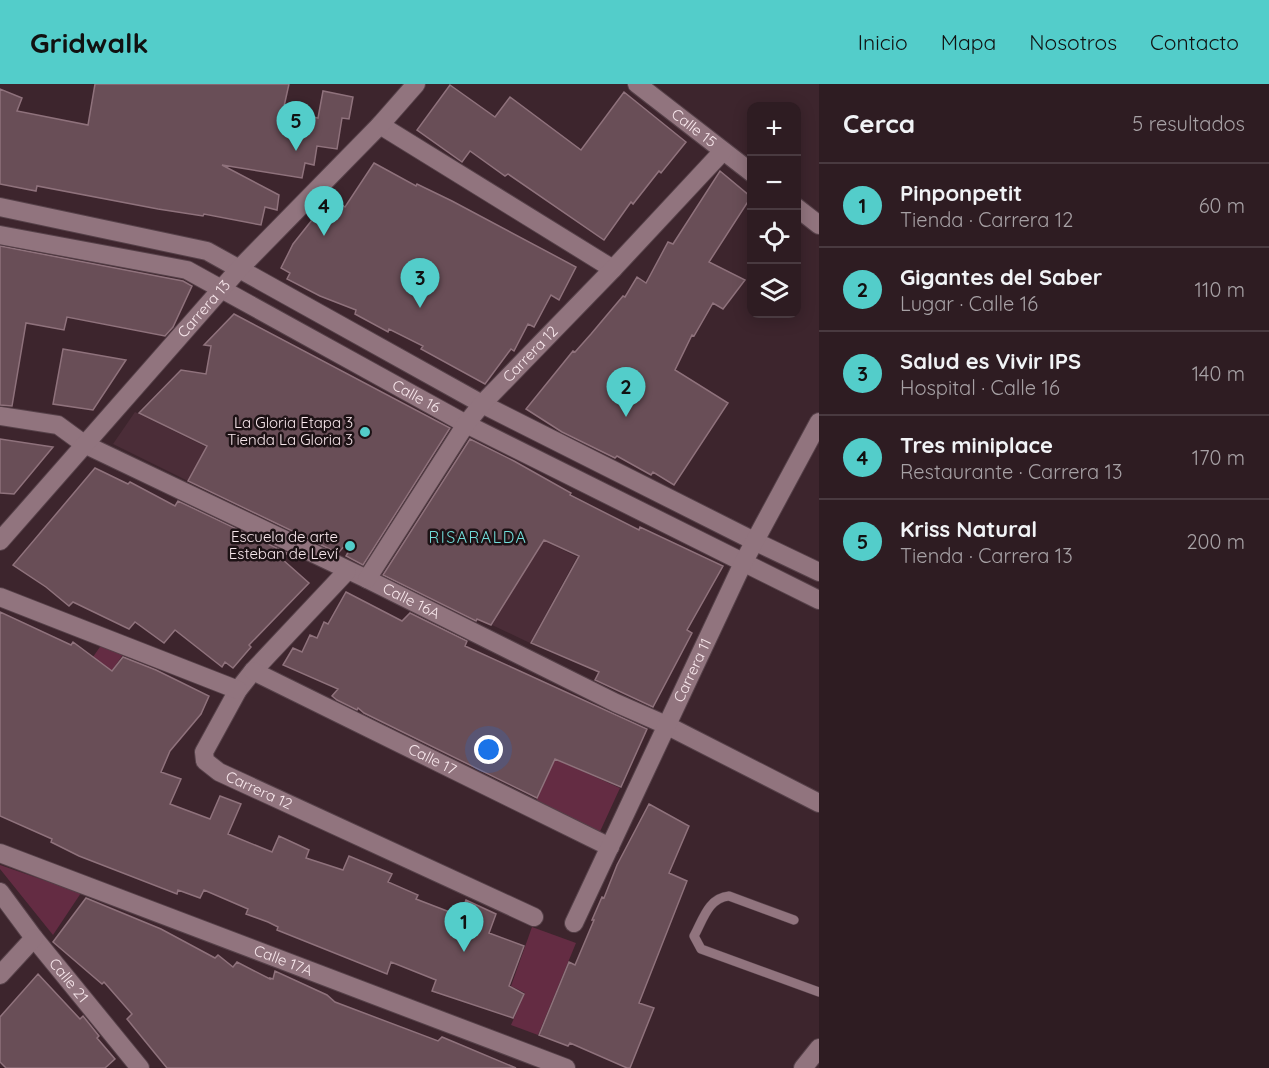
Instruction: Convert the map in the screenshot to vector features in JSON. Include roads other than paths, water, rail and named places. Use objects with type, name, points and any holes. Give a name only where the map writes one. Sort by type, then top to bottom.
[{"type":"street","name":"Calle 15","points":[[637,84],[747,169]]},
{"type":"street","name":"Carrera 13","points":[[0,541],[239,269],[380,125],[412,85]]},
{"type":"street","points":[[380,125],[613,269]]},
{"type":"street","name":"Carrera 12","points":[[367,579],[466,424],[482,404],[723,151]]},
{"type":"street","name":"Calle 16","points":[[0,207],[207,251],[482,404],[819,572]]},
{"type":"street","points":[[800,210],[819,225]]},
{"type":"street","name":"Calle 16","points":[[0,235],[187,270],[466,424],[819,600]]},
{"type":"street","name":"Calle 16A","points":[[0,416],[58,425],[84,444],[367,579],[616,703],[666,725],[819,803]]},
{"type":"street","name":"Carrera 11","points":[[574,923],[743,562],[819,422]]},
{"type":"street","name":"Carrera 12","points":[[347,571],[238,690],[204,752],[205,762],[219,772],[534,916]]},
{"type":"street","points":[[0,597],[238,690]]},
{"type":"street","name":"Calle 17","points":[[253,671],[610,847]]},
{"type":"street","name":"Calle 17A","points":[[0,853],[566,1068]]},
{"type":"street","name":"Calle 21","points":[[0,892],[34,938],[140,1068]]},
{"type":"street","points":[[0,975],[34,938]]},
{"type":"street","points":[[803,1068],[819,1048]]},
{"type":"lane","points":[[794,920],[729,896],[719,897],[712,901],[694,936],[701,949],[819,992]]},
{"type":"place","name":"Kriss Natural","points":[[296,151]]},
{"type":"place","name":"Tres miniplace","points":[[324,236]]},
{"type":"place","name":"Salud es Vivir IPS","points":[[420,308]]},
{"type":"place","name":"Gigantes del Saber","points":[[626,417]]},
{"type":"place","name":"La Gloria Etapa 3 Tienda La Gloria 3","points":[[365,432]]},
{"type":"place","name":"Escuela de arte Esteban de Leví","points":[[350,546]]},
{"type":"place","name":"Pinponpetit","points":[[464,952]]},
{"type":"district","name":"RISARALDA","points":[[478,537]]}]
